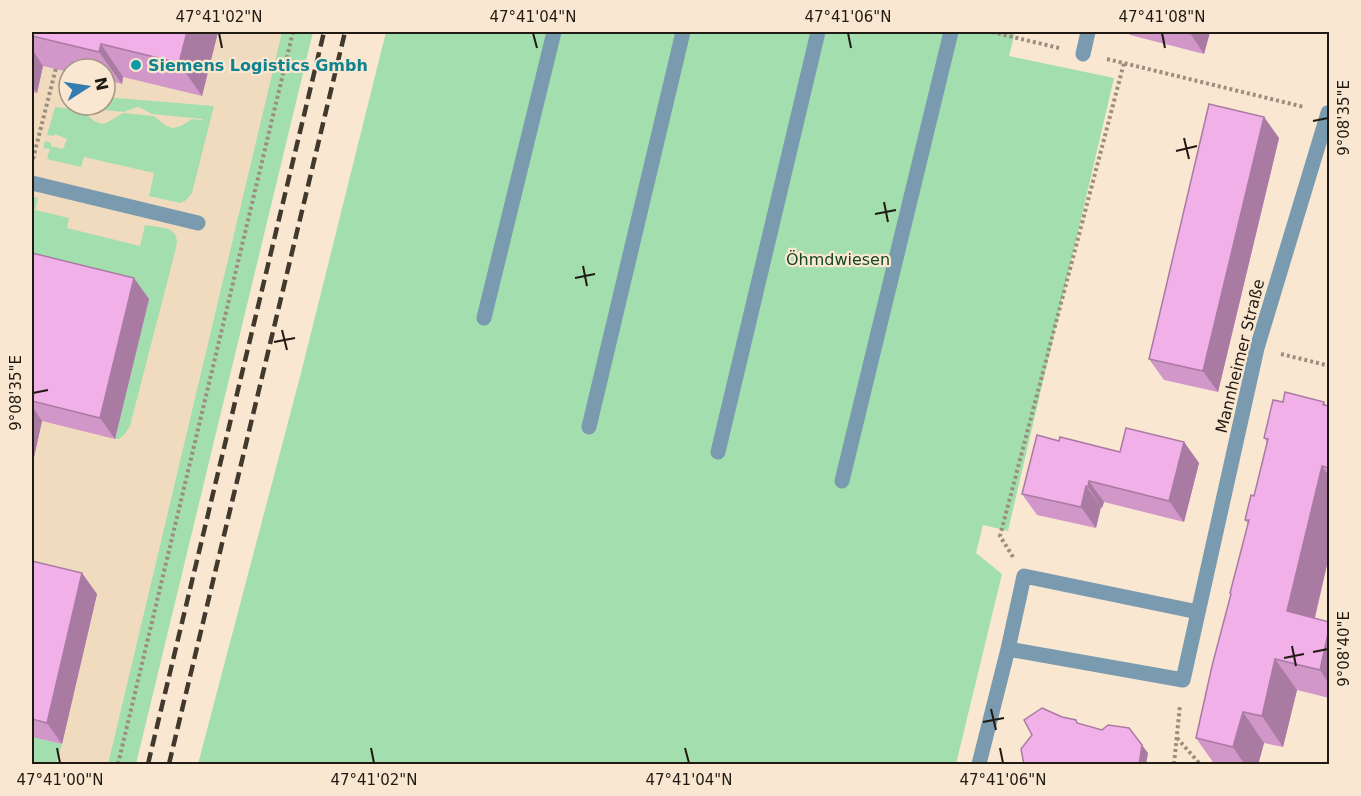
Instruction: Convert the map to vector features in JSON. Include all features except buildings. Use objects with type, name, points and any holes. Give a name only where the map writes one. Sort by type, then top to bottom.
[{"type":"street","points":[[484,318],[554,32]]},
{"type":"street","points":[[589,427],[683,32]]},
{"type":"street","points":[[718,452],[818,32]]},
{"type":"street","points":[[842,481],[951,32]]},
{"type":"street","points":[[1083,54],[1088,32]]},
{"type":"street","name":"Mannheimer Straße","points":[[1183,680],[1257,348],[1329,113]]},
{"type":"street","points":[[32,183],[198,223]]},
{"type":"street","points":[[979,765],[1024,576],[1198,612]]},
{"type":"street","points":[[1008,649],[1183,680]]},
{"type":"path","points":[[118,765],[292,32]]},
{"type":"path","points":[[992,32],[1329,113]]},
{"type":"path","points":[[1022,39],[1024,32]]},
{"type":"path","points":[[1000,536],[1124,63]]},
{"type":"path","points":[[32,165],[57,65]]},
{"type":"path","points":[[1257,348],[1329,366]]},
{"type":"path","points":[[1174,765],[1183,680]]},
{"type":"path","points":[[1177,737],[1200,765]]},
{"type":"shaded area","points":[[32,32],[282,32],[108,764],[32,764]]},
{"type":"green space","points":[[282,32],[313,32],[136,764],[108,764]]},
{"type":"green space","name":"Öhmdwiesen","points":[[386,32],[1015,32],[1009,56],[1114,78],[1008,531],[983,525],[976,553],[1002,574],[956,764],[198,764],[301,373]]},
{"type":"green space","points":[[117,98],[214,106],[192,193],[185,201],[180,203],[149,196],[154,173],[84,157],[81,167],[47,159],[50,149],[43,148],[45,141],[51,143],[51,146],[63,149],[67,139],[55,134],[54,136],[47,135],[55,107],[57,107],[57,117],[90,117],[102,124],[123,113],[154,116],[166,126],[173,128],[192,119],[203,119],[152,114],[137,107],[124,112],[117,111]]},
{"type":"green space","points":[[32,196],[38,198],[35,210],[69,218],[67,228],[140,246],[145,225],[169,229],[176,236],[176,248],[130,426],[119,439],[115,439],[148,299],[32,271]]},
{"type":"green space","points":[[32,737],[62,744],[56,764],[32,764]]},
{"type":"railway","points":[[148,764],[324,32]]},
{"type":"railway","points":[[169,764],[345,32]]},
{"type":"place","name":"Siemens Logistics Gmbh","points":[[136,65]]}]
